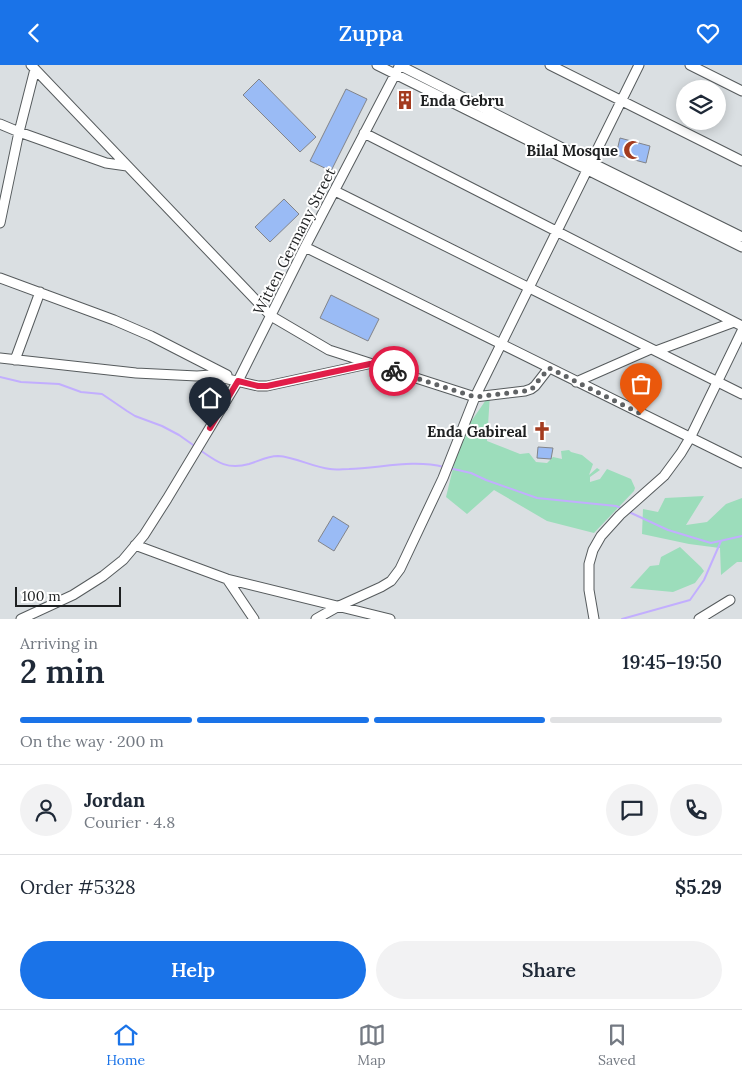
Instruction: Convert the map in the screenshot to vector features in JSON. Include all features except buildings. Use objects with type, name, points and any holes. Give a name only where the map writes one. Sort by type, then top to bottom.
[{"type":"street","points":[[377,65],[589,166],[681,212],[742,247]]},
{"type":"street","points":[[400,65],[589,166]]},
{"type":"street","name":"Witten Germany Street","points":[[21,619],[73,595],[113,569],[123,560],[154,520],[238,381],[305,247],[400,65]]},
{"type":"street","points":[[550,65],[742,161]]},
{"type":"street","points":[[316,619],[339,606],[381,587],[390,581],[400,569],[443,478],[475,397],[500,344],[639,65]]},
{"type":"street","points":[[690,65],[742,91]]},
{"type":"street","points":[[0,223],[33,67]]},
{"type":"street","points":[[33,67],[271,316],[329,351],[475,397],[532,389],[549,368]]},
{"type":"street","points":[[0,124],[106,163],[127,166]]},
{"type":"street","points":[[364,133],[738,324]]},
{"type":"street","points":[[334,191],[742,394]]},
{"type":"street","points":[[681,212],[742,237]]},
{"type":"street","points":[[305,247],[742,463]]},
{"type":"street","points":[[0,278],[114,319],[151,335],[238,381]]},
{"type":"street","points":[[15,360],[40,292]]},
{"type":"street","points":[[576,382],[653,350],[738,324]]},
{"type":"street","points":[[593,617],[589,590],[589,570],[593,550],[601,537],[620,515],[664,476],[681,453],[742,331]]},
{"type":"street","points":[[0,359],[136,373],[211,375],[258,386],[267,386],[370,364]]},
{"type":"street","points":[[135,545],[227,579],[386,618]]},
{"type":"street","points":[[227,579],[254,619]]},
{"type":"street","points":[[699,619],[730,600]]},
{"type":"green space","points":[[490,394],[487,441],[520,454],[529,453],[536,462],[547,463],[553,457],[562,459],[561,451],[569,450],[582,455],[593,464],[589,475],[597,468],[600,470],[590,477],[590,482],[600,479],[607,469],[631,479],[635,488],[634,491],[594,533],[547,521],[494,490],[467,514],[446,497],[456,456],[470,423]]},
{"type":"green space","points":[[704,496],[686,525],[707,522],[726,504],[742,498],[742,562],[737,562],[721,575],[720,548],[689,544],[642,534],[643,509],[658,512],[665,498]]},
{"type":"green space","points":[[680,547],[704,571],[695,583],[673,592],[630,588],[650,566],[659,565],[661,557]]},
{"type":"waterway","points":[[0,377],[21,382],[59,384],[81,392],[102,394],[135,416],[162,426],[196,447]]},
{"type":"waterway","points":[[200,450],[223,464],[234,466],[241,466],[278,456],[332,469],[409,464],[444,467]]},
{"type":"waterway","points":[[449,468],[471,473],[537,498],[616,506],[623,509]]},
{"type":"waterway","points":[[629,512],[668,530],[711,543],[742,536]]},
{"type":"waterway","points":[[622,619],[690,600],[704,580],[721,541]]},
{"type":"way so far","points":[[394,371],[475,397],[532,389],[549,368],[641,414]]},
{"type":"place","name":"Enda Gebru","points":[[405,100]]},
{"type":"place","name":"Bilal Mosque","points":[[633,150]]},
{"type":"place","name":"Enda Gabireal","points":[[542,431]]},
{"type":"route","points":[[210,428],[238,381],[258,386],[267,386],[370,364],[394,371]]}]
